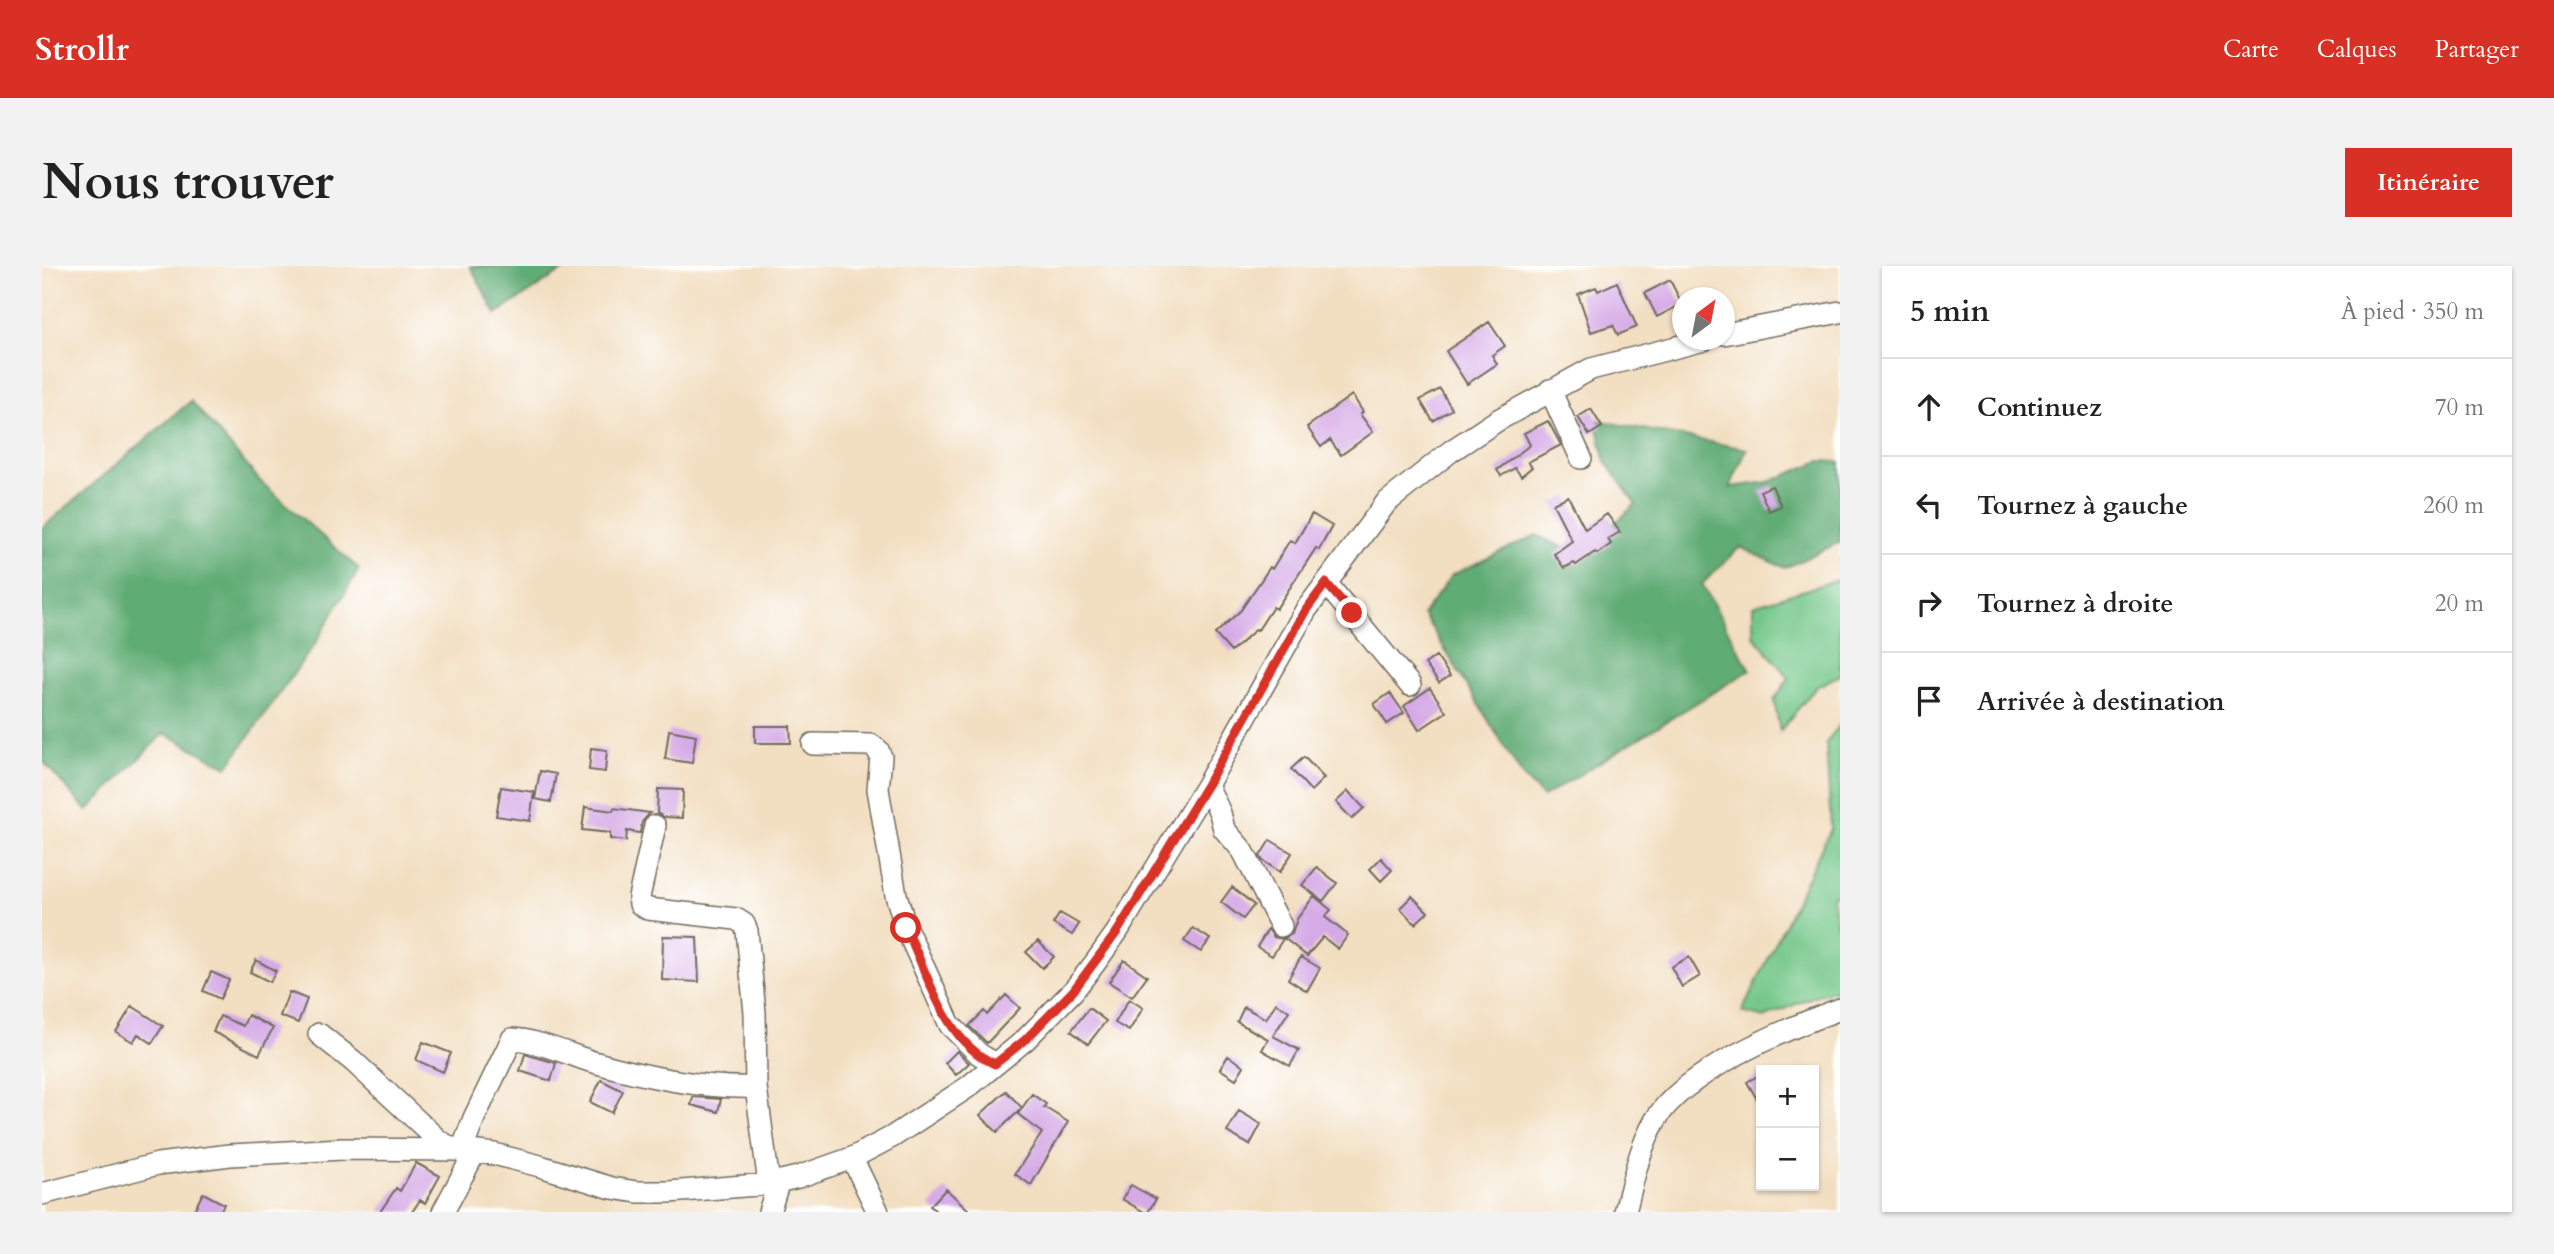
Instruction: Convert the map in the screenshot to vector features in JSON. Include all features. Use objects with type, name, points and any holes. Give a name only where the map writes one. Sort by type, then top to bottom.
[{"type":"street","points":[[1735,332],[1840,312]]},
{"type":"street","points":[[42,1194],[158,1164],[230,1155],[342,1149],[464,1151],[540,1166],[612,1188],[637,1192],[669,1192],[774,1182],[852,1158],[892,1137],[968,1087],[1034,1030],[1073,991],[1117,932],[1207,785],[1306,610],[1386,503],[1451,451],[1550,390],[1591,369],[1672,348]]},
{"type":"street","points":[[1550,390],[1581,458]]},
{"type":"street","points":[[1326,583],[1410,685]]},
{"type":"street","points":[[813,744],[871,745],[878,750],[881,757],[878,789],[896,895],[906,928],[950,1025],[978,1054],[995,1064]]},
{"type":"street","points":[[1207,785],[1224,829],[1243,851],[1281,926]]},
{"type":"street","points":[[655,826],[639,897],[640,904],[648,909],[736,919],[744,924],[747,931],[755,1013],[756,1087],[774,1182],[769,1212]]},
{"type":"street","points":[[1625,1212],[1639,1155],[1656,1119],[1678,1092],[1758,1044],[1840,1009]]},
{"type":"street","points":[[318,1034],[353,1061],[439,1141],[464,1151]]},
{"type":"street","points":[[443,1212],[474,1118],[512,1039],[615,1068],[687,1082],[756,1087]]},
{"type":"street","points":[[852,1158],[878,1212]]},
{"type":"green space","points":[[470,266],[565,266],[562,271],[496,314]]},
{"type":"green space","points":[[191,401],[261,482],[359,569],[315,644],[227,767],[164,733],[87,811],[42,760],[42,528]]},
{"type":"green space","points":[[1596,420],[1747,449],[1730,487],[1769,482],[1820,461],[1840,462],[1840,542],[1785,568],[1740,547],[1702,584],[1750,670],[1543,797],[1523,777],[1423,614],[1452,575],[1536,535],[1571,551],[1605,532],[1636,504],[1606,463]]},
{"type":"green space","points":[[1840,579],[1840,675],[1816,687],[1780,731],[1774,700],[1789,678],[1753,635],[1753,606]]},
{"type":"green space","points":[[1840,724],[1840,893],[1831,896],[1840,926],[1840,990],[1817,995],[1764,1018],[1742,1012],[1831,829],[1826,743]]},
{"type":"building","points":[[1670,280],[1674,287],[1672,309],[1657,317],[1645,293]]},
{"type":"building","points":[[1617,282],[1637,327],[1618,335],[1613,325],[1591,332],[1578,294],[1596,287],[1598,291]]},
{"type":"building","points":[[1489,322],[1505,346],[1492,355],[1497,364],[1467,384],[1446,351]]},
{"type":"building","points":[[1440,389],[1452,409],[1433,421],[1420,400]]},
{"type":"building","points":[[1352,395],[1363,412],[1360,414],[1373,432],[1341,455],[1330,440],[1321,447],[1307,427]]},
{"type":"building","points":[[1591,409],[1602,427],[1589,435],[1578,417]]},
{"type":"building","points":[[1548,421],[1561,445],[1528,462],[1532,467],[1521,476],[1515,468],[1501,476],[1497,470],[1530,445],[1524,433]]},
{"type":"building","points":[[1772,486],[1781,506],[1769,511],[1760,491]]},
{"type":"building","points":[[1568,496],[1585,529],[1607,514],[1620,532],[1608,539],[1611,544],[1597,554],[1595,552],[1576,565],[1574,563],[1564,568],[1554,554],[1572,541],[1553,504]]},
{"type":"building","points":[[1312,514],[1332,526],[1319,550],[1316,548],[1276,609],[1273,607],[1258,630],[1231,652],[1215,634],[1241,610],[1290,540],[1295,543]]},
{"type":"building","points":[[1436,656],[1450,676],[1439,683],[1425,664]]},
{"type":"building","points":[[1430,688],[1446,712],[1419,730],[1404,706]]},
{"type":"building","points":[[1390,693],[1404,713],[1387,724],[1374,704]]},
{"type":"building","points":[[755,726],[790,726],[791,743],[755,743]]},
{"type":"building","points":[[669,730],[696,735],[692,763],[665,759]]},
{"type":"building","points":[[591,748],[607,750],[605,772],[589,770]]},
{"type":"building","points":[[1304,757],[1324,778],[1311,791],[1291,769]]},
{"type":"building","points":[[540,771],[556,774],[551,802],[535,799]]},
{"type":"building","points":[[501,787],[534,792],[530,821],[496,816]]},
{"type":"building","points":[[658,789],[683,790],[682,818],[664,817],[657,813]]},
{"type":"building","points":[[1348,791],[1364,808],[1352,819],[1336,802]]},
{"type":"building","points":[[585,807],[650,813],[642,822],[640,833],[627,831],[626,841],[610,839],[610,833],[582,830]]},
{"type":"building","points":[[1270,840],[1292,853],[1280,872],[1260,856]]},
{"type":"building","points":[[1381,858],[1392,870],[1381,881],[1370,869]]},
{"type":"building","points":[[1317,867],[1337,883],[1323,901],[1302,885]]},
{"type":"building","points":[[1232,887],[1254,905],[1243,919],[1221,902]]},
{"type":"building","points":[[1314,896],[1331,910],[1325,917],[1348,935],[1338,949],[1323,937],[1307,956],[1284,938],[1292,934],[1297,919]]},
{"type":"building","points":[[1412,896],[1428,912],[1415,924],[1400,908]]},
{"type":"building","points":[[1060,913],[1079,924],[1072,935],[1053,924]]},
{"type":"building","points":[[1193,928],[1210,939],[1201,952],[1184,941]]},
{"type":"building","points":[[1268,929],[1274,937],[1283,939],[1272,956],[1257,947]]},
{"type":"building","points":[[663,936],[697,937],[699,982],[662,980]]},
{"type":"building","points":[[1038,941],[1054,957],[1042,968],[1026,952]]},
{"type":"building","points":[[1301,957],[1320,968],[1307,991],[1288,979]]},
{"type":"building","points":[[1689,957],[1700,976],[1682,987],[1671,967]]},
{"type":"building","points":[[256,960],[276,971],[270,982],[250,972]]},
{"type":"building","points":[[1124,960],[1147,976],[1132,997],[1109,982]]},
{"type":"building","points":[[211,972],[229,980],[220,999],[203,991]]},
{"type":"building","points":[[289,992],[307,999],[298,1023],[280,1016]]},
{"type":"building","points":[[1006,995],[1020,1008],[987,1043],[969,1026],[984,1011],[987,1015]]},
{"type":"building","points":[[1129,999],[1143,1008],[1129,1031],[1115,1023]]},
{"type":"building","points":[[1276,1003],[1289,1011],[1273,1036],[1299,1050],[1290,1066],[1262,1050],[1268,1039],[1237,1022],[1244,1007],[1266,1019]]},
{"type":"building","points":[[132,1006],[163,1026],[152,1043],[138,1034],[133,1042],[116,1032]]},
{"type":"building","points":[[1089,1008],[1106,1021],[1088,1044],[1071,1031]]},
{"type":"building","points":[[248,1015],[273,1028],[259,1055],[213,1032],[220,1016],[243,1026]]},
{"type":"building","points":[[423,1042],[451,1053],[443,1072],[416,1060]]},
{"type":"building","points":[[957,1051],[969,1063],[956,1075],[945,1063]]},
{"type":"building","points":[[525,1054],[556,1063],[551,1081],[520,1071]]},
{"type":"building","points":[[1228,1056],[1244,1066],[1236,1079],[1220,1069]]},
{"type":"building","points":[[1756,1077],[1756,1097],[1747,1082]]},
{"type":"building","points":[[601,1080],[623,1091],[612,1113],[590,1102]]},
{"type":"building","points":[[1006,1091],[1022,1108],[997,1132],[980,1115]]},
{"type":"building","points":[[1032,1094],[1046,1104],[1044,1107],[1068,1122],[1031,1185],[1015,1174],[1042,1133],[1018,1114]]},
{"type":"building","points":[[693,1097],[721,1099],[718,1112],[691,1105]]},
{"type":"building","points":[[1239,1111],[1261,1124],[1250,1145],[1227,1132]]},
{"type":"building","points":[[416,1163],[440,1176],[425,1203],[420,1200],[412,1212],[380,1212],[396,1188],[400,1191]]},
{"type":"building","points":[[1131,1185],[1156,1199],[1148,1212],[1122,1199]]},
{"type":"building","points":[[946,1189],[971,1212],[937,1212],[930,1206]]},
{"type":"building","points":[[203,1193],[224,1204],[220,1212],[193,1212]]},
{"type":"route","points":[[906,928],[950,1025],[978,1054],[995,1064],[1025,1040],[1073,991],[1117,932],[1207,785],[1306,610],[1326,583],[1352,613]]}]
